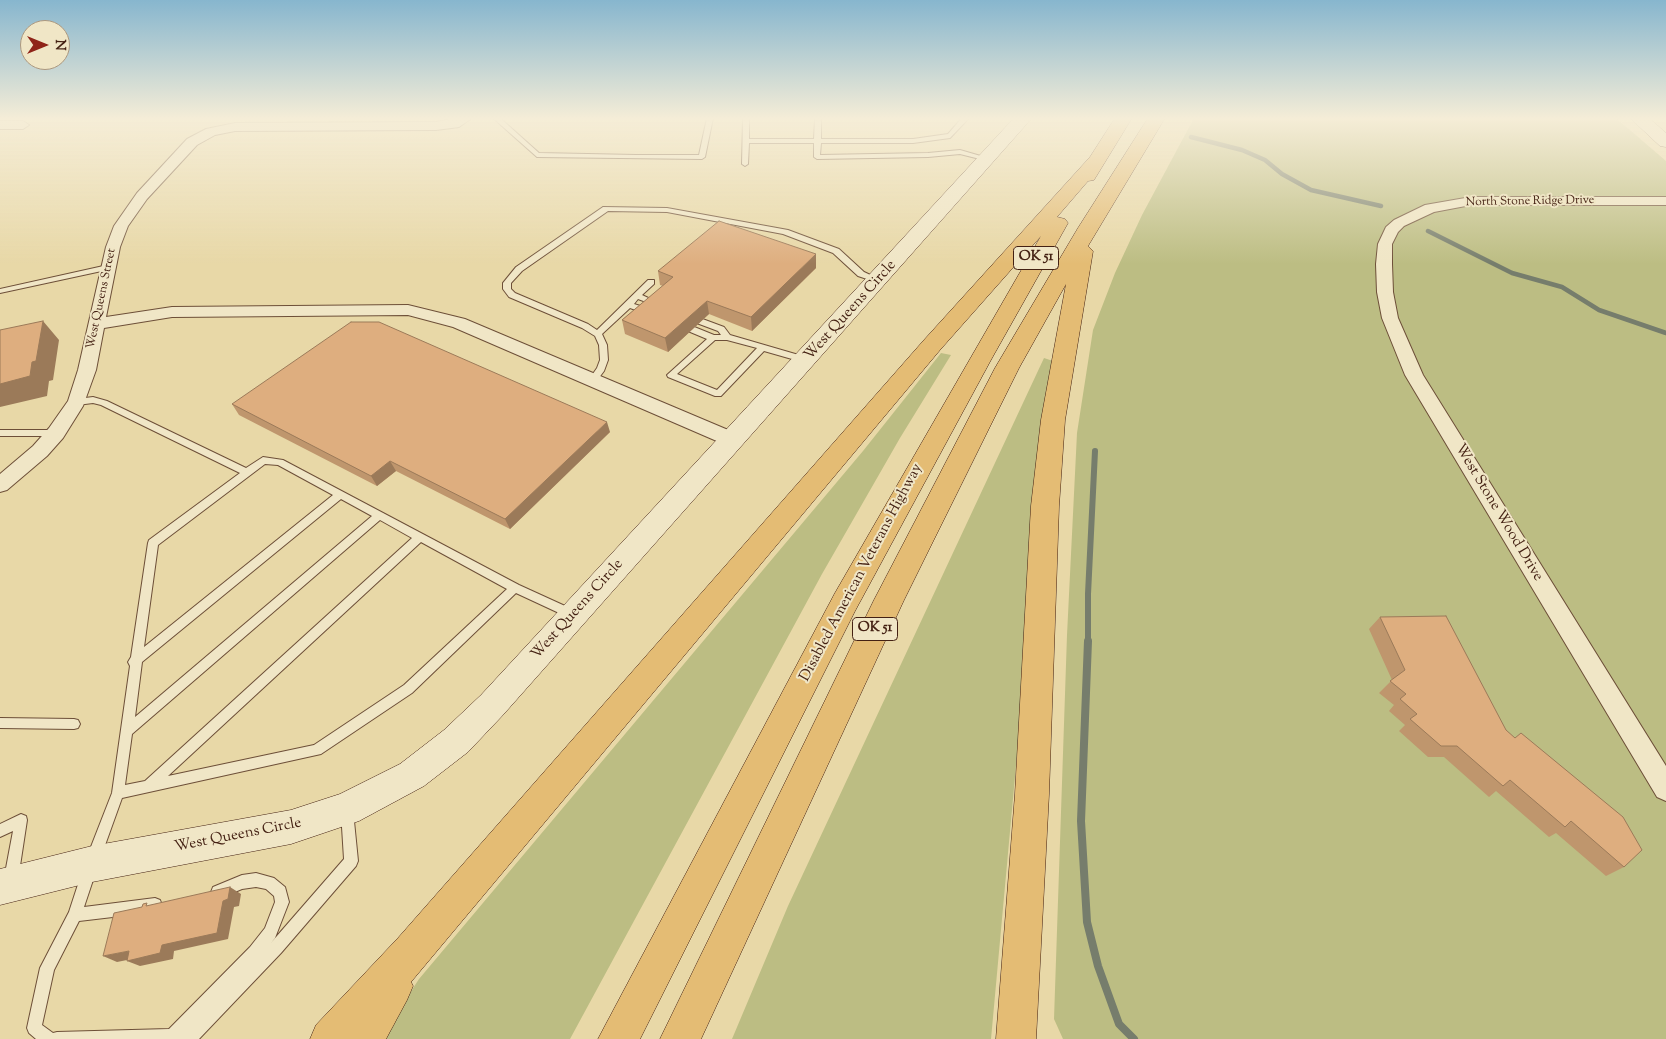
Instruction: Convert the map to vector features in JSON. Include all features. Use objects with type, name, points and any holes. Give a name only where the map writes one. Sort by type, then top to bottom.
[{"type":"highway","points":[[330,1039],[412,952],[932,345],[1091,166]]},
{"type":"highway","name":"Disabled American Veterans Highway","points":[[618,1039],[845,602],[984,349],[1043,246],[1093,166]]},
{"type":"highway","name":"OK 51","points":[[680,1039],[888,600],[1007,368],[1088,228],[1127,166]]},
{"type":"highway","points":[[1016,1039],[1032,794],[1045,506],[1052,420],[1088,228]]},
{"type":"highway","points":[[364,1039],[412,952]]},
{"type":"street","name":"West Queens Street","points":[[0,485],[24,466],[56,433],[77,402],[87,370],[108,267],[121,226],[142,196],[169,166]]},
{"type":"street","name":"West Queens Circle","points":[[5,885],[92,864],[291,828],[346,809],[412,775],[456,741],[492,705],[981,166]]},
{"type":"street","name":"North Stone Ridge Drive","points":[[1399,223],[1430,208],[1470,201],[1666,201]]},
{"type":"street","name":"West Stone Wood Drive","points":[[1399,223],[1391,230],[1385,244],[1386,301],[1400,345],[1414,375],[1666,789]]},
{"type":"street","points":[[96,324],[152,314],[182,312],[408,310],[459,323],[732,440]]},
{"type":"lane","points":[[592,381],[601,369],[604,360],[603,345],[598,334],[585,326],[512,295],[507,290],[506,283],[520,269],[606,209],[667,210],[785,232],[836,251],[861,274],[879,281]]},
{"type":"lane","points":[[0,291],[108,267]]},
{"type":"lane","points":[[598,334],[630,305],[651,282]]},
{"type":"lane","points":[[638,296],[666,307]]},
{"type":"lane","points":[[630,305],[658,316]]},
{"type":"lane","points":[[684,315],[721,329],[727,337]]},
{"type":"lane","points":[[667,319],[713,338],[727,337],[762,348],[778,350],[807,360]]},
{"type":"lane","points":[[713,338],[671,375],[718,394],[762,348]]},
{"type":"lane","points":[[77,402],[93,400],[104,403],[246,472]]},
{"type":"lane","points":[[0,433],[56,433]]},
{"type":"lane","points":[[48,1039],[34,1028],[47,968],[75,915],[118,792],[134,662],[153,543],[263,460],[280,462],[515,588],[573,614]]},
{"type":"lane","points":[[134,662],[341,494]]},
{"type":"lane","points":[[126,732],[380,515]]},
{"type":"lane","points":[[149,786],[420,537]]},
{"type":"lane","points":[[118,792],[317,750],[408,689],[515,588]]},
{"type":"lane","points":[[0,723],[74,724]]},
{"type":"lane","points":[[57,1039],[192,1036],[276,948],[351,861],[346,809]]},
{"type":"lane","points":[[0,831],[21,820],[5,885]]},
{"type":"lane","points":[[172,1037],[255,952],[270,933],[282,902],[280,892],[269,883],[256,880],[242,882],[204,897]]},
{"type":"lane","points":[[75,915],[129,906],[167,904]]},
{"type":"green space","points":[[1168,166],[1666,166],[1666,1039],[1063,1039],[1054,1019],[1067,635],[1077,433],[1093,330],[1115,273],[1142,215]]},
{"type":"green space","points":[[941,353],[951,355],[900,438],[822,574],[570,1039],[380,1039],[419,979],[863,451]]},
{"type":"green space","points":[[1044,358],[1053,361],[991,1039],[732,1039],[788,906]]},
{"type":"building","points":[[719,221],[816,254],[751,317],[707,301],[665,338],[622,320],[673,277],[658,271]]},
{"type":"building","points":[[43,321],[36,361],[32,362],[30,376],[0,384],[0,330]]},
{"type":"building","points":[[351,322],[379,322],[607,422],[505,519],[390,461],[371,476],[232,404]]},
{"type":"building","points":[[1446,616],[1506,730],[1515,738],[1521,733],[1623,817],[1642,850],[1624,867],[1571,821],[1565,827],[1510,780],[1503,786],[1457,746],[1441,746],[1410,719],[1417,714],[1400,699],[1406,694],[1390,681],[1405,670],[1380,617]]},
{"type":"building","points":[[230,887],[228,899],[223,901],[217,933],[162,945],[160,953],[127,961],[129,951],[103,956],[114,913],[142,907],[143,904],[147,903],[146,906]]},
{"type":"waterway","points":[[1273,166],[1282,174],[1311,190],[1381,206]]},
{"type":"waterway","points":[[1428,231],[1512,273],[1562,287],[1599,310],[1666,333]]},
{"type":"waterway","points":[[1088,641],[1088,594],[1095,451]]},
{"type":"waterway","points":[[1088,641],[1081,821],[1087,922],[1098,966],[1119,1024],[1134,1039]]}]
